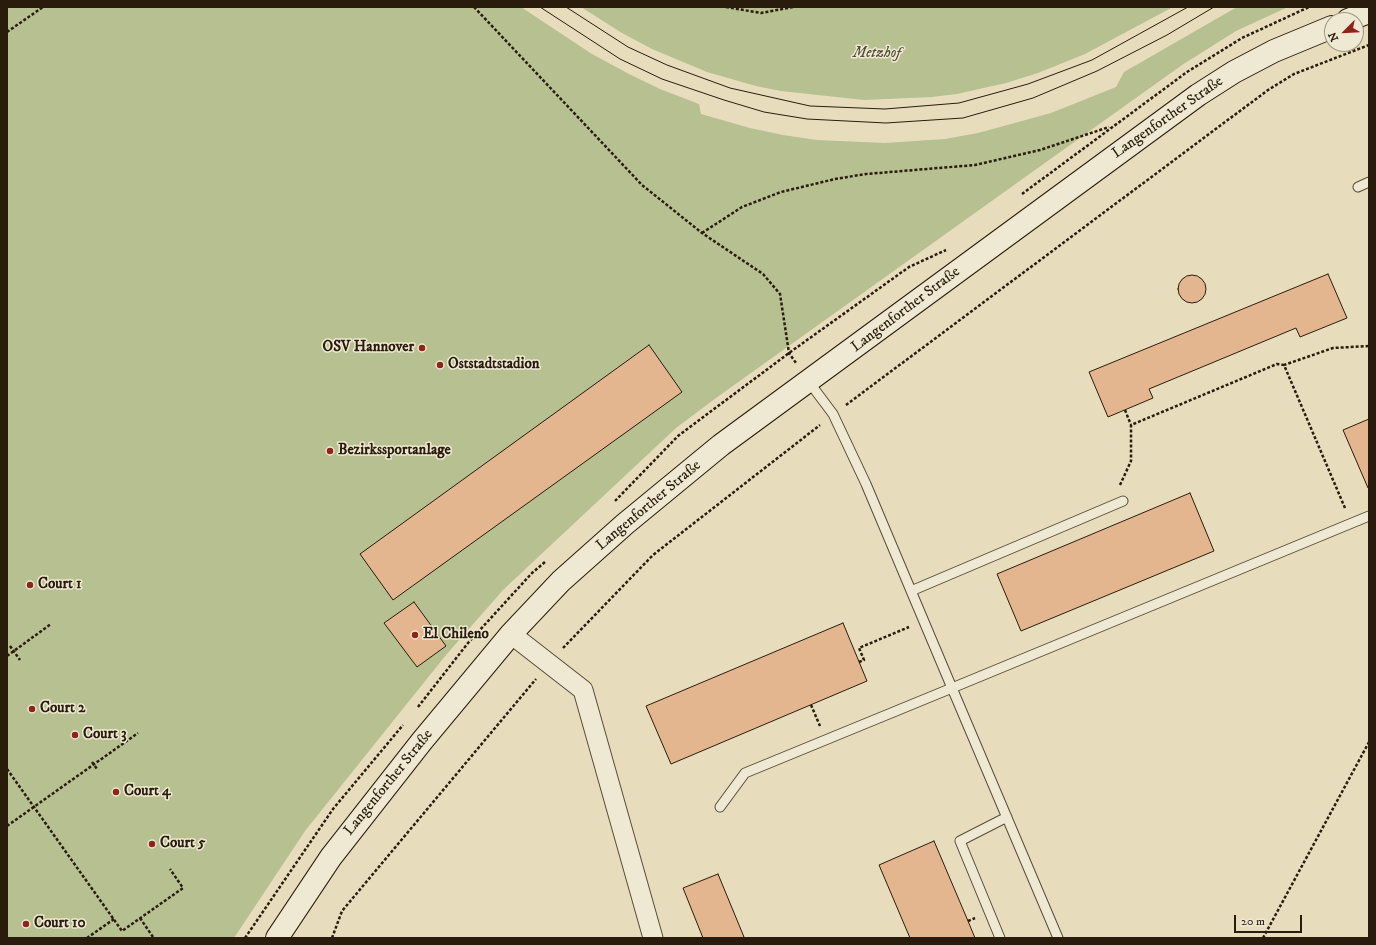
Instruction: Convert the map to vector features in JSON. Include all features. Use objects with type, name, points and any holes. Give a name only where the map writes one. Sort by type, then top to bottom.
[{"type":"main road","name":"Langenforther Straße","points":[[277,938],[331,857],[422,741],[510,634],[561,581],[625,524],[721,446],[1198,95],[1234,72],[1274,51],[1324,30]]},
{"type":"street","points":[[510,634],[583,690],[653,938]]},
{"type":"lane","points":[[1358,187],[1369,182]]},
{"type":"lane","points":[[809,382],[833,414],[866,484],[1058,938]]},
{"type":"lane","points":[[911,591],[1123,501]]},
{"type":"lane","points":[[720,807],[745,773],[1369,516]]},
{"type":"lane","points":[[1000,938],[960,841],[1007,817]]},
{"type":"path","points":[[7,32],[43,7]]},
{"type":"path","points":[[474,7],[642,185],[702,233],[763,274],[780,294],[789,353],[909,267],[948,249]]},
{"type":"path","points":[[726,7],[761,13],[793,7]]},
{"type":"path","points":[[1017,197],[1187,72],[1236,42],[1309,7]]},
{"type":"path","points":[[332,938],[342,911],[548,664],[653,555],[833,414],[1268,90],[1294,74],[1369,45]]},
{"type":"path","points":[[702,233],[742,207],[781,192],[835,179],[866,174],[975,165],[1040,150],[1088,132],[1112,126]]},
{"type":"path","points":[[1131,425],[1277,364],[1284,365],[1333,348],[1369,346]]},
{"type":"path","points":[[1284,365],[1351,524]]},
{"type":"path","points":[[1123,501],[1118,489],[1131,461],[1131,425],[1125,410]]},
{"type":"path","points":[[859,662],[864,660],[859,648],[924,621]]},
{"type":"path","points":[[7,656],[51,624]]},
{"type":"path","points":[[10,646],[20,660]]},
{"type":"path","points":[[811,705],[825,739]]},
{"type":"path","points":[[7,826],[93,763],[138,734]]},
{"type":"path","points":[[1263,938],[1369,742]]},
{"type":"path","points":[[93,763],[97,769]]},
{"type":"path","points":[[7,769],[122,931],[183,888],[170,869]]},
{"type":"path","points":[[140,918],[153,937]]},
{"type":"path","points":[[87,938],[114,919]]},
{"type":"green space","name":"Bezirkssportanlage","points":[[7,7],[521,7],[592,54],[660,89],[699,104],[701,114],[750,128],[783,135],[817,140],[885,143],[945,139],[978,133],[1051,113],[1116,87],[1124,72],[1237,7],[1288,7],[1236,31],[1182,65],[676,428],[503,590],[446,655],[305,831],[234,938],[7,938]]},
{"type":"green space","name":"Metzhof","points":[[581,7],[1173,7],[1085,54],[1038,73],[1006,83],[957,94],[932,97],[864,100],[781,91],[756,86],[707,72],[652,49],[622,33]]},
{"type":"building","points":[[1328,274],[1347,318],[1300,337],[1296,328],[1149,389],[1153,398],[1108,417],[1089,372]]},
{"type":"building","points":[[1192,275],[1202,279],[1206,289],[1202,299],[1192,303],[1182,299],[1178,289],[1182,279]]},
{"type":"building","points":[[649,345],[682,392],[393,600],[360,554]]},
{"type":"building","points":[[1369,419],[1369,487],[1368,488],[1343,430]]},
{"type":"building","points":[[1190,493],[1214,551],[1021,631],[997,574]]},
{"type":"building","name":"El Chileno","points":[[414,602],[446,646],[417,667],[384,623]]},
{"type":"building","points":[[843,623],[867,681],[671,764],[646,706]]},
{"type":"building","points":[[934,841],[975,938],[910,938],[879,865]]},
{"type":"building","points":[[718,874],[744,937],[703,938],[683,888]]},
{"type":"tram line","points":[[540,7],[620,59],[662,79],[724,100],[764,112],[807,119],[886,123],[963,118],[1033,98],[1097,71],[1167,35],[1214,7]]},
{"type":"tram line","points":[[566,7],[628,47],[667,65],[730,88],[810,106],[885,109],[959,103],[1028,84],[1092,60],[1188,7]]},
{"type":"place","name":"OSV Hannover","points":[[422,348]]},
{"type":"place","name":"Oststadtstadion","points":[[440,365]]},
{"type":"place","name":"Bezirkssportanlage","points":[[330,451]]},
{"type":"place","name":"Court 1","points":[[30,585]]},
{"type":"place","name":"El Chileno","points":[[415,635]]},
{"type":"place","name":"Court 2","points":[[32,709]]},
{"type":"place","name":"Court 3","points":[[75,735]]},
{"type":"place","name":"Court 4","points":[[116,792]]},
{"type":"place","name":"Court 5","points":[[152,844]]},
{"type":"place","name":"Court 10","points":[[26,924]]}]
